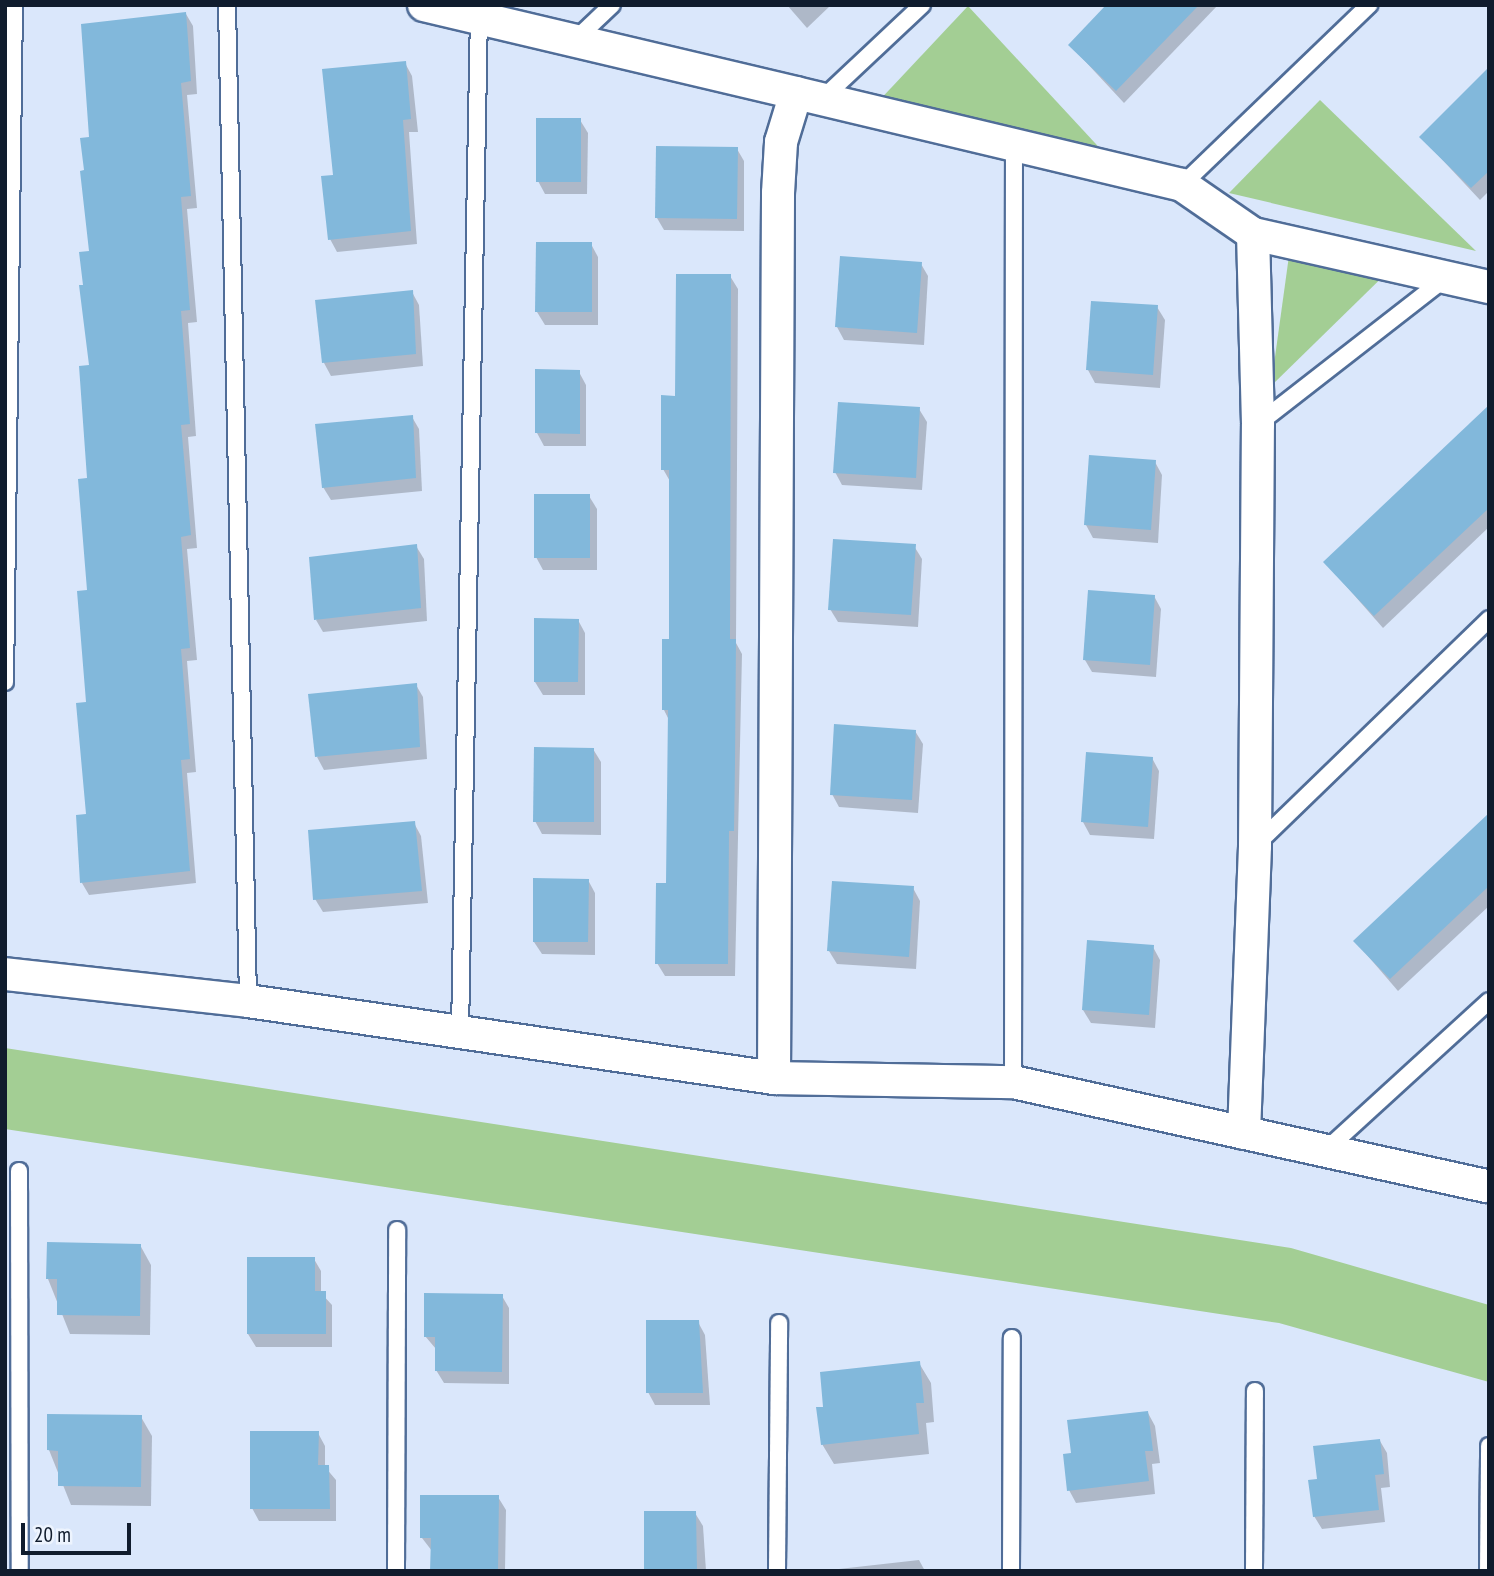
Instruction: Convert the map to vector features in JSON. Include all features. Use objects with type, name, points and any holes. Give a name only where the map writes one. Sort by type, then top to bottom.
[{"type":"street","points":[[424,5],[1182,185],[1253,234],[1489,287]]},
{"type":"street","points":[[774,1078],[778,192],[781,142],[809,96]]},
{"type":"street","points":[[1244,1133],[1255,846],[1258,424],[1253,234]]},
{"type":"street","points":[[5,974],[248,1001],[774,1078],[1013,1082],[1327,1149],[1489,1187]]},
{"type":"lane","points":[[5,682],[14,5]]},
{"type":"lane","points":[[227,5],[248,1001]]},
{"type":"lane","points":[[574,41],[612,5]]},
{"type":"lane","points":[[809,96],[922,5]]},
{"type":"lane","points":[[1182,185],[1369,5]]},
{"type":"lane","points":[[460,1031],[479,18]]},
{"type":"lane","points":[[1013,1082],[1014,145]]},
{"type":"lane","points":[[1258,424],[1444,279]]},
{"type":"lane","points":[[1255,846],[1489,619]]},
{"type":"lane","points":[[1327,1149],[1489,1001]]},
{"type":"lane","points":[[19,1171],[20,1571]]},
{"type":"lane","points":[[397,1230],[397,1571]]},
{"type":"lane","points":[[777,1571],[779,1322]]},
{"type":"lane","points":[[1012,1338],[1012,1571]]},
{"type":"lane","points":[[1254,1571],[1255,1391]]},
{"type":"lane","points":[[1488,1571],[1489,1446]]},
{"type":"green space","points":[[968,6],[1120,170],[875,105]]},
{"type":"green space","points":[[1320,100],[1476,251],[1229,193]]},
{"type":"green space","points":[[1292,234],[1405,255],[1271,386]]},
{"type":"green space","points":[[5,1048],[1291,1248],[1489,1305],[1489,1382],[1279,1323],[5,1129]]},
{"type":"building","points":[[1106,5],[1199,5],[1116,91],[1068,45]]},
{"type":"building","points":[[186,12],[191,81],[181,83],[191,196],[181,197],[190,310],[181,311],[190,424],[181,425],[191,535],[181,537],[190,648],[181,649],[190,759],[181,760],[190,871],[80,883],[76,815],[86,814],[76,703],[86,702],[77,591],[87,590],[78,479],[87,478],[79,366],[89,365],[79,285],[83,285],[79,252],[89,251],[80,171],[84,170],[80,138],[89,137],[81,24]]},
{"type":"building","points":[[406,61],[411,119],[403,120],[411,231],[328,240],[321,176],[333,175],[322,69]]},
{"type":"building","points":[[1489,67],[1489,171],[1471,188],[1419,137]]},
{"type":"building","points":[[536,118],[581,118],[581,182],[536,182]]},
{"type":"building","points":[[656,146],[738,147],[737,219],[655,218]]},
{"type":"building","points":[[536,242],[592,242],[592,312],[535,312]]},
{"type":"building","points":[[840,256],[922,262],[917,333],[835,327]]},
{"type":"building","points":[[676,274],[731,274],[730,639],[736,639],[734,831],[729,831],[728,964],[655,964],[656,883],[666,883],[668,710],[662,710],[662,639],[669,639],[669,470],[661,470],[661,395],[675,396]]},
{"type":"building","points":[[413,290],[416,354],[322,363],[315,300]]},
{"type":"building","points":[[1091,301],[1158,305],[1153,375],[1086,370]]},
{"type":"building","points":[[535,369],[580,370],[580,434],[535,433]]},
{"type":"building","points":[[838,402],[920,407],[916,478],[833,473]]},
{"type":"building","points":[[1489,405],[1489,508],[1374,616],[1323,562]]},
{"type":"building","points":[[413,415],[416,478],[322,488],[315,424]]},
{"type":"building","points":[[1089,455],[1156,460],[1151,530],[1084,525]]},
{"type":"building","points":[[534,494],[590,494],[590,558],[534,558]]},
{"type":"building","points":[[833,539],[916,544],[911,615],[828,610]]},
{"type":"building","points":[[417,544],[421,608],[314,620],[309,557]]},
{"type":"building","points":[[1088,590],[1155,595],[1150,665],[1083,660]]},
{"type":"building","points":[[534,618],[579,619],[578,682],[534,682]]},
{"type":"building","points":[[417,683],[420,747],[315,757],[308,694]]},
{"type":"building","points":[[834,724],[916,730],[912,800],[830,795]]},
{"type":"building","points":[[534,747],[594,748],[594,822],[533,822]]},
{"type":"building","points":[[1086,752],[1153,757],[1148,827],[1081,822]]},
{"type":"building","points":[[1489,813],[1489,886],[1390,979],[1353,941]]},
{"type":"building","points":[[415,821],[422,891],[313,900],[308,830]]},
{"type":"building","points":[[533,878],[589,879],[588,942],[533,942]]},
{"type":"building","points":[[832,881],[914,886],[909,957],[827,951]]},
{"type":"building","points":[[1087,940],[1154,945],[1149,1015],[1082,1010]]},
{"type":"building","points":[[47,1242],[141,1244],[140,1316],[57,1315],[57,1279],[46,1279]]},
{"type":"building","points":[[247,1257],[315,1257],[315,1291],[326,1291],[326,1334],[247,1334]]},
{"type":"building","points":[[424,1293],[503,1294],[502,1372],[435,1371],[435,1337],[424,1337]]},
{"type":"building","points":[[646,1320],[699,1320],[703,1393],[646,1393]]},
{"type":"building","points":[[920,1361],[924,1403],[916,1403],[919,1434],[821,1445],[816,1407],[823,1407],[820,1372]]},
{"type":"building","points":[[1148,1411],[1153,1451],[1145,1451],[1149,1481],[1067,1491],[1063,1454],[1071,1453],[1067,1420]]},
{"type":"building","points":[[47,1414],[142,1415],[141,1487],[58,1486],[58,1451],[47,1450]]},
{"type":"building","points":[[250,1431],[319,1431],[318,1465],[329,1465],[330,1509],[250,1509]]},
{"type":"building","points":[[1380,1439],[1384,1474],[1375,1475],[1379,1510],[1313,1517],[1308,1480],[1317,1479],[1313,1446]]},
{"type":"building","points":[[420,1495],[499,1495],[498,1571],[430,1571],[431,1538],[420,1538]]},
{"type":"building","points":[[644,1511],[696,1511],[697,1571],[644,1571]]}]
